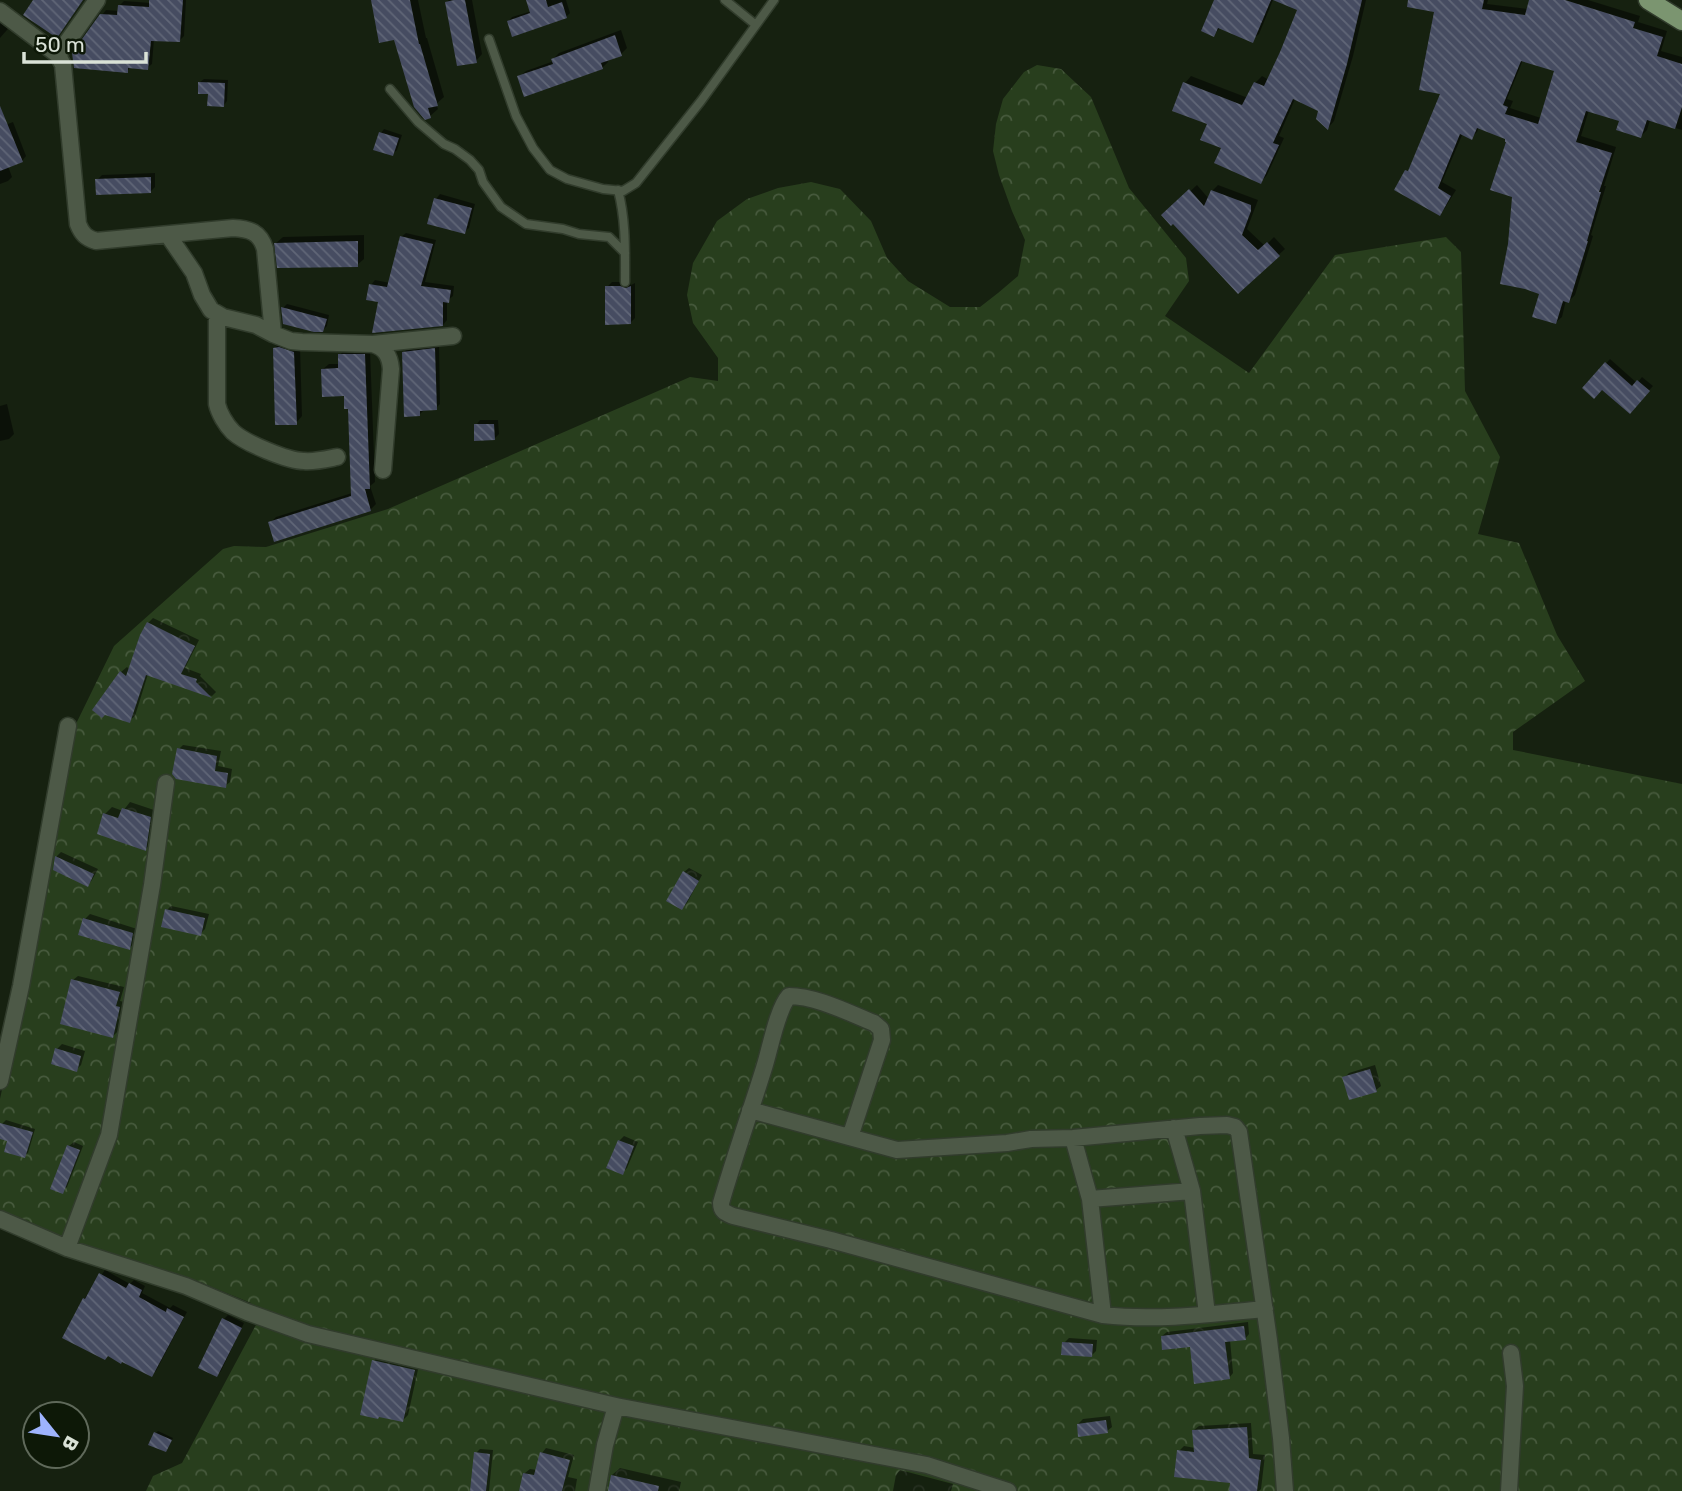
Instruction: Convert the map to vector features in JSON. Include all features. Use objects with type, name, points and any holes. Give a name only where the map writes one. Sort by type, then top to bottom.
[{"type":"main road","points":[[1648,0],[1682,21]]},
{"type":"street","points":[[58,55],[97,0]]},
{"type":"street","points":[[0,10],[58,55],[63,65],[78,224],[82,233],[96,242],[233,228],[244,228],[258,235],[265,249],[273,334]]},
{"type":"street","points":[[168,235],[194,273],[202,295],[216,315],[256,325],[291,341],[302,342],[373,344],[453,335]]},
{"type":"street","points":[[216,315],[217,404],[218,410],[233,431],[248,441],[289,458],[304,461],[337,457]]},
{"type":"street","points":[[373,344],[386,352],[391,369],[383,470]]},
{"type":"street","points":[[0,1081],[21,986],[68,726]]},
{"type":"street","points":[[66,1248],[109,1135],[152,885],[166,783]]},
{"type":"street","points":[[850,1137],[882,1040],[881,1029],[874,1023],[819,1002],[789,996],[720,1203],[724,1213],[1103,1315],[1138,1318],[1265,1309]]},
{"type":"street","points":[[750,1110],[897,1150],[1174,1128],[1227,1125],[1235,1127],[1239,1132],[1265,1309],[1285,1491]]},
{"type":"street","points":[[1174,1128],[1192,1191],[1207,1314]]},
{"type":"street","points":[[1073,1138],[1090,1199],[1103,1315]]},
{"type":"street","points":[[1090,1199],[1192,1191]]},
{"type":"street","points":[[0,1219],[66,1248],[186,1286],[308,1334],[616,1406],[927,1465],[1009,1491]]},
{"type":"street","points":[[1509,1491],[1515,1386],[1511,1353]]},
{"type":"street","points":[[597,1491],[605,1445],[616,1406]]},
{"type":"lane","points":[[725,0],[756,25]]},
{"type":"lane","points":[[489,39],[516,117],[533,148],[550,170],[567,179],[603,189],[623,191],[636,183],[701,101],[774,0]]},
{"type":"lane","points":[[390,89],[418,122],[444,144],[470,160],[501,207],[526,223],[609,237],[625,253]]},
{"type":"lane","points":[[618,190],[625,241],[625,282]]},
{"type":"green space","points":[[1037,65],[1061,69],[1091,97],[1129,188],[1186,258],[1189,281],[1165,316],[1249,373],[1335,255],[1446,237],[1461,252],[1465,391],[1500,457],[1478,534],[1519,543],[1557,635],[1585,681],[1513,732],[1513,750],[1682,784],[1682,1491],[146,1491],[153,1476],[182,1463],[257,1323],[251,1303],[187,1277],[56,1236],[0,1213],[0,1099],[73,730],[114,646],[223,549],[234,546],[266,547],[388,509],[690,377],[718,381],[718,358],[693,323],[687,295],[693,263],[717,221],[747,199],[778,188],[811,182],[840,189],[871,221],[887,258],[908,281],[950,307],[980,307],[1018,276],[1025,240],[999,175],[993,151],[996,124],[1003,99],[1024,72]]},
{"type":"building","points":[[33,0],[83,0],[57,38],[23,15]]},
{"type":"building","points":[[149,0],[183,0],[180,42],[151,41],[148,70],[128,68],[128,73],[74,68],[72,53],[100,14],[117,15],[118,5],[149,7]]},
{"type":"building","points":[[371,0],[410,0],[419,44],[438,106],[428,108],[431,118],[425,120],[414,107],[394,40],[379,43]]},
{"type":"building","points":[[465,0],[477,63],[457,66],[445,2]]},
{"type":"building","points":[[526,0],[546,0],[548,7],[562,2],[567,18],[512,37],[507,21],[530,13]]},
{"type":"building","points":[[1214,0],[1271,0],[1253,43],[1218,28],[1214,37],[1201,31]]},
{"type":"building","points":[[1273,0],[1362,0],[1328,130],[1316,119],[1318,111],[1293,99],[1273,143],[1279,145],[1261,184],[1214,163],[1221,148],[1200,140],[1207,124],[1172,111],[1183,82],[1242,105],[1254,82],[1264,86],[1297,10]]},
{"type":"building","points":[[1408,0],[1484,0],[1482,9],[1525,15],[1529,0],[1565,0],[1635,22],[1633,28],[1663,37],[1657,56],[1682,64],[1682,107],[1675,129],[1647,120],[1641,138],[1616,130],[1619,121],[1586,111],[1576,142],[1612,153],[1569,303],[1563,301],[1556,324],[1532,317],[1539,294],[1500,284],[1508,244],[1512,197],[1490,190],[1505,139],[1477,128],[1472,140],[1460,134],[1438,188],[1451,196],[1440,216],[1394,190],[1405,170],[1408,171],[1440,94],[1419,90],[1434,12],[1407,7]],"holes":[[[1521,61],[1554,71],[1538,124],[1505,114],[1508,107],[1503,105]]]},
{"type":"building","points":[[615,35],[622,56],[601,63],[603,69],[524,97],[517,76],[553,64],[551,59]]},
{"type":"building","points":[[198,82],[225,83],[224,107],[207,106],[208,94],[198,94]]},
{"type":"building","points":[[0,106],[23,162],[0,171]]},
{"type":"building","points":[[379,132],[399,138],[393,156],[373,150]]},
{"type":"building","points":[[151,177],[151,193],[96,195],[95,179]]},
{"type":"building","points":[[1189,189],[1204,206],[1211,190],[1251,205],[1242,235],[1258,250],[1267,242],[1280,256],[1238,294],[1173,224],[1171,226],[1161,215]]},
{"type":"building","points":[[434,198],[472,208],[465,234],[427,224]]},
{"type":"building","points":[[400,236],[433,244],[421,286],[451,290],[449,303],[443,302],[443,326],[372,333],[378,302],[366,300],[369,284],[387,287]]},
{"type":"building","points":[[358,241],[358,267],[277,268],[274,243]]},
{"type":"building","points":[[605,286],[631,286],[631,324],[605,325]]},
{"type":"building","points":[[281,307],[327,319],[323,332],[283,324]]},
{"type":"building","points":[[279,347],[294,352],[297,425],[275,425],[273,348]]},
{"type":"building","points":[[435,348],[437,410],[420,411],[420,416],[404,417],[402,352]]},
{"type":"building","points":[[338,354],[365,354],[370,489],[365,489],[371,511],[274,542],[268,522],[351,496],[348,409],[344,409],[344,396],[322,397],[321,369],[338,368]]},
{"type":"building","points":[[1605,362],[1632,386],[1637,380],[1650,391],[1630,414],[1602,390],[1594,399],[1582,388]]},
{"type":"building","points":[[474,424],[494,424],[495,440],[474,441]]},
{"type":"building","points":[[147,622],[195,646],[181,674],[197,679],[196,682],[212,698],[146,675],[130,723],[105,715],[102,718],[92,710],[120,671],[126,676]]},
{"type":"building","points":[[177,748],[217,756],[215,771],[228,773],[226,788],[176,779],[172,774]]},
{"type":"building","points":[[122,808],[151,817],[146,851],[97,834],[103,813],[118,818]]},
{"type":"building","points":[[55,856],[94,874],[88,887],[53,870]]},
{"type":"building","points":[[683,871],[699,881],[682,910],[666,901]]},
{"type":"building","points":[[165,909],[205,918],[201,936],[161,927]]},
{"type":"building","points":[[83,918],[133,933],[130,950],[78,935]]},
{"type":"building","points":[[71,979],[120,992],[116,1006],[120,1007],[113,1038],[60,1024]]},
{"type":"building","points":[[55,1048],[81,1056],[77,1072],[51,1064]]},
{"type":"building","points":[[1370,1069],[1377,1092],[1349,1100],[1342,1077]]},
{"type":"building","points":[[0,1123],[33,1132],[25,1158],[4,1152],[7,1141],[0,1139]]},
{"type":"building","points":[[618,1140],[634,1146],[623,1175],[606,1168]]},
{"type":"building","points":[[67,1145],[80,1150],[63,1194],[50,1189]]},
{"type":"building","points":[[99,1273],[126,1288],[129,1283],[142,1290],[139,1297],[166,1312],[167,1308],[184,1317],[152,1377],[108,1356],[105,1360],[62,1338]]},
{"type":"building","points":[[222,1318],[242,1328],[217,1377],[198,1368]]},
{"type":"building","points":[[1244,1326],[1246,1340],[1225,1342],[1230,1379],[1194,1384],[1190,1347],[1162,1350],[1161,1336]]},
{"type":"building","points":[[1062,1342],[1093,1344],[1092,1357],[1061,1355]]},
{"type":"building","points":[[372,1360],[415,1370],[403,1422],[360,1415]]},
{"type":"building","points":[[1106,1420],[1108,1433],[1078,1437],[1077,1424]]},
{"type":"building","points":[[1247,1427],[1249,1458],[1261,1460],[1257,1491],[1229,1491],[1230,1483],[1174,1477],[1177,1450],[1194,1452],[1192,1430]]},
{"type":"building","points":[[154,1432],[172,1440],[166,1452],[148,1445]]},
{"type":"building","points":[[474,1452],[490,1454],[486,1491],[470,1491]]},
{"type":"building","points":[[540,1452],[570,1460],[562,1491],[519,1491],[523,1473],[534,1475]]},
{"type":"building","points":[[611,1475],[659,1486],[658,1491],[608,1491]]}]
